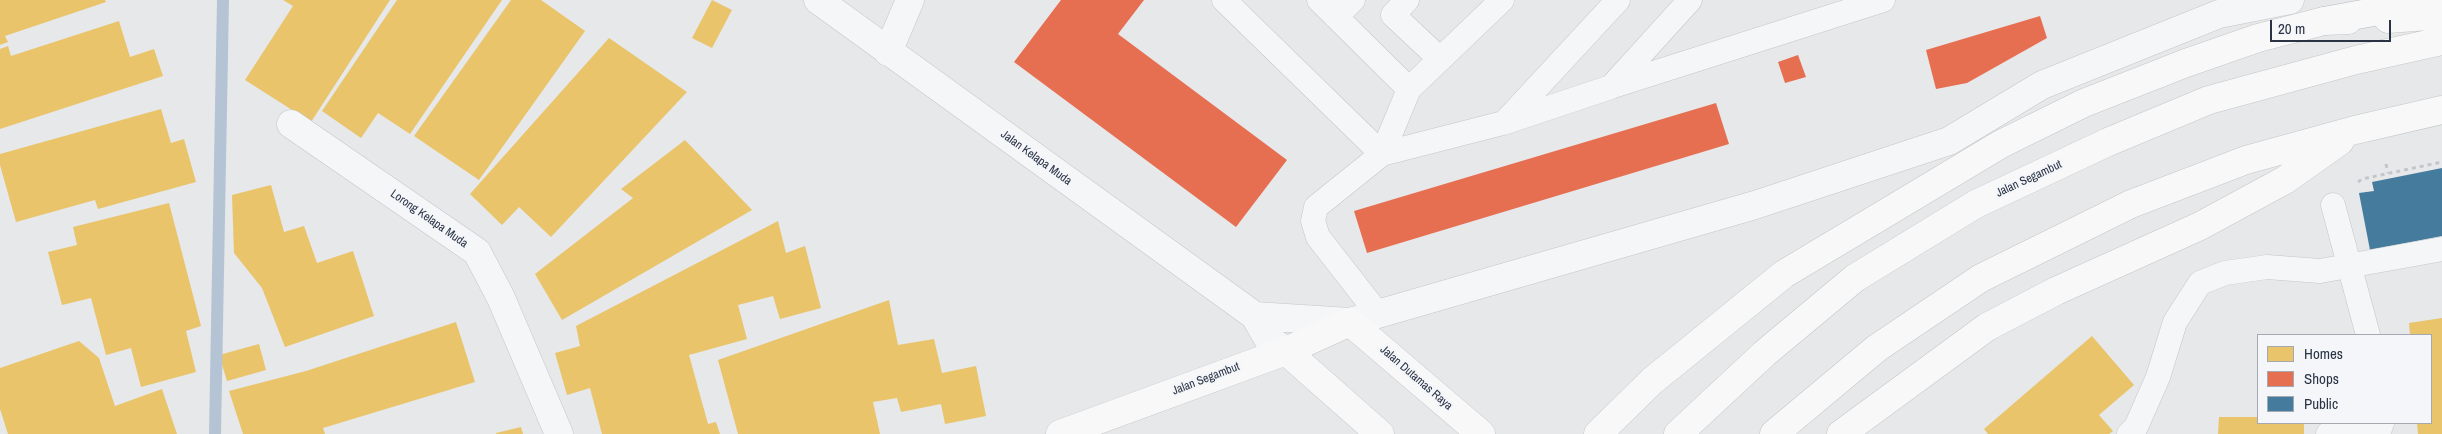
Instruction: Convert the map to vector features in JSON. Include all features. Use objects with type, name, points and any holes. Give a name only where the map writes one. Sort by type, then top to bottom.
[{"type":"main road","points":[[1598,434],[1652,381],[1784,274],[2001,144],[2084,103],[2186,62],[2258,38],[2324,21],[2440,0]]},
{"type":"main road","points":[[2324,21],[2442,15]]},
{"type":"main road","name":"Jalan Segambut","points":[[1678,434],[1766,353],[1855,278],[1976,204],[2108,142],[2209,100],[2356,60],[2442,41]]},
{"type":"main road","points":[[1774,434],[1876,348],[1981,278],[2131,204],[2246,160],[2355,130],[2442,110]]},
{"type":"main road","points":[[1841,434],[1987,326],[2056,291],[2208,222],[2285,180],[2355,130]]},
{"type":"main road","name":"Jalan Segambut","points":[[1060,434],[1286,351],[1350,322]]},
{"type":"main road","name":"Jalan Dutamas Raya","points":[[1350,322],[1481,434]]},
{"type":"main road","points":[[1286,351],[1380,434]]},
{"type":"street","name":"Jalan Kelapa Muda","points":[[818,0],[1255,316],[1268,339],[1286,351]]},
{"type":"street","points":[[888,52],[910,0]]},
{"type":"street","points":[[1255,316],[1350,322],[1755,205],[1949,141],[2042,85],[2214,7],[2290,0]]},
{"type":"street","name":"Lorong Kelapa Muda","points":[[291,124],[477,252],[501,298],[559,434]]},
{"type":"lane","points":[[1224,0],[1382,154]]},
{"type":"lane","points":[[1319,0],[1409,89]]},
{"type":"lane","points":[[1336,17],[1353,0]]},
{"type":"lane","points":[[1407,0],[1393,15],[1440,59]]},
{"type":"lane","points":[[1382,154],[1409,89],[1502,0]]},
{"type":"lane","points":[[1504,123],[1618,0]]},
{"type":"lane","points":[[1611,87],[1690,0]]},
{"type":"lane","points":[[1378,314],[1318,237],[1313,221],[1316,207],[1382,154],[1504,123],[1705,56],[1883,0]]},
{"type":"lane","points":[[2333,205],[2368,334]]},
{"type":"lane","points":[[2129,434],[2136,427],[2158,377],[2175,322],[2200,283],[2225,273],[2267,267],[2320,271],[2442,249]]},
{"type":"lane","points":[[2328,434],[2379,431],[2382,424]]},
{"type":"path","points":[[2333,205],[2362,179],[2442,162]]},
{"type":"path","points":[[2386,164],[2388,173]]},
{"type":"building: Homes","points":[[0,0],[105,0],[106,2],[5,36],[8,42],[0,45]]},
{"type":"building: Homes","points":[[283,0],[390,0],[311,122],[245,80],[293,6]]},
{"type":"building: Homes","points":[[397,0],[502,0],[410,134],[378,113],[361,138],[322,111]]},
{"type":"building: Homes","points":[[511,0],[541,0],[585,31],[479,180],[414,136]]},
{"type":"building: Homes","points":[[712,0],[732,10],[712,48],[692,38]]},
{"type":"building: Homes","points":[[119,21],[130,57],[154,49],[163,76],[0,129],[0,49],[8,46],[11,56]]},
{"type":"building: Homes","points":[[609,38],[687,92],[551,237],[519,207],[502,225],[470,194]]},
{"type":"building: Homes","points":[[161,109],[171,143],[184,139],[196,182],[98,209],[95,200],[16,222],[0,165],[0,154]]},
{"type":"building: Homes","points":[[685,140],[752,210],[562,320],[535,274],[633,198],[621,189]]},
{"type":"building: Homes","points":[[271,185],[284,232],[304,226],[317,263],[353,251],[374,316],[285,347],[262,288],[234,253],[232,195]]},
{"type":"building: Homes","points":[[169,203],[201,326],[186,331],[196,372],[141,387],[131,348],[106,355],[91,298],[62,305],[48,252],[77,245],[73,227]]},
{"type":"building: Homes","points":[[778,221],[786,253],[805,246],[821,308],[780,319],[773,296],[738,305],[747,339],[689,355],[708,424],[716,422],[720,434],[602,434],[590,388],[567,395],[555,353],[580,346],[576,326]]},
{"type":"building: Homes","points":[[889,300],[898,345],[934,339],[942,373],[976,366],[986,416],[945,424],[941,404],[901,412],[897,398],[873,402],[880,434],[738,434],[718,360]]},
{"type":"building: Homes","points":[[2442,318],[2442,434],[2418,434],[2417,424],[2432,424],[2432,334],[2410,334],[2409,323]]},
{"type":"building: Homes","points":[[456,322],[475,382],[323,428],[325,434],[243,434],[229,391],[306,371]]},
{"type":"building: Homes","points":[[2092,336],[2134,385],[2099,415],[2113,431],[2109,434],[1988,434],[1984,429]]},
{"type":"building: Homes","points":[[79,341],[99,358],[115,406],[162,389],[177,434],[8,434],[0,409],[0,368]]},
{"type":"building: Homes","points":[[259,344],[266,370],[227,381],[219,355]]},
{"type":"building: Homes","points":[[2219,417],[2257,417],[2257,424],[2304,424],[2304,434],[2218,434]]},
{"type":"building: Homes","points":[[521,427],[523,434],[496,434],[496,433]]},
{"type":"building: Shops","points":[[1061,0],[1144,0],[1118,34],[1287,160],[1236,227],[1014,62]]},
{"type":"building: Shops","points":[[2040,16],[2047,38],[1967,83],[1936,89],[1926,50]]},
{"type":"building: Shops","points":[[1798,55],[1806,77],[1785,83],[1778,62]]},
{"type":"building: Shops","points":[[1716,103],[1729,144],[1367,253],[1354,211]]},
{"type":"building: Public","points":[[2442,168],[2442,236],[2370,250],[2359,193],[2374,191],[2372,182]]},
{"type":"waterway","points":[[215,434],[223,0]]}]
